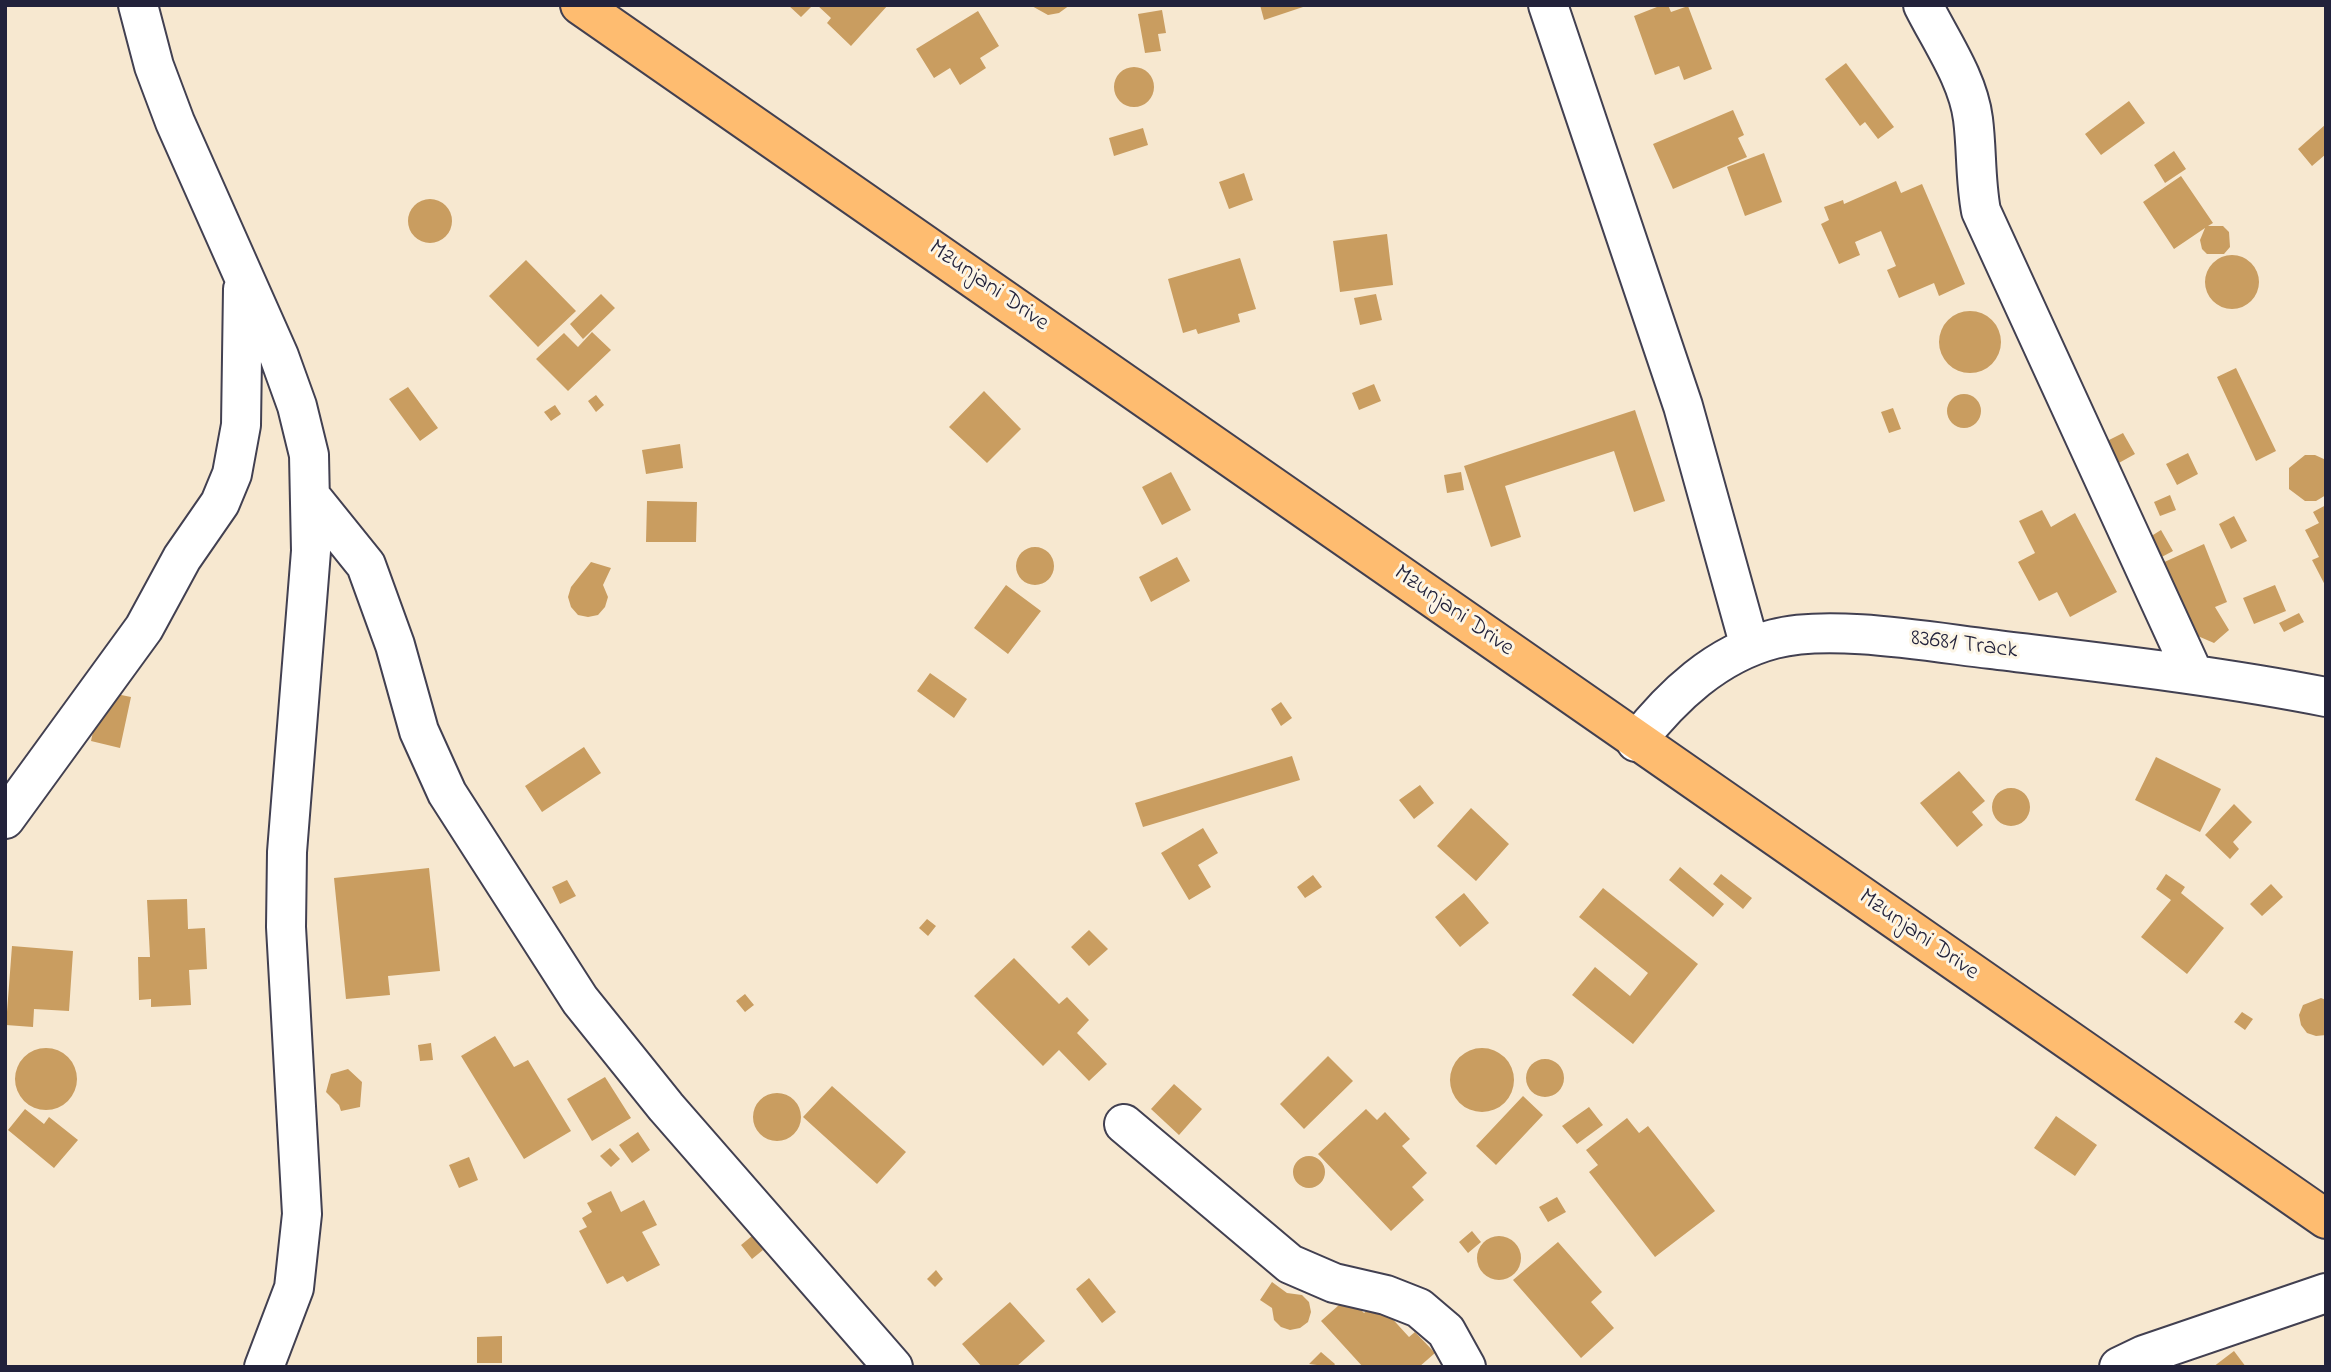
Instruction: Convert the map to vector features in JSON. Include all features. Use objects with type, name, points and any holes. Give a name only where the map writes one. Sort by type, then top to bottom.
[{"type":"main road","name":"Mzunjani Drive","points":[[580,5],[1294,500],[1636,742],[2326,1219]]},
{"type":"street","points":[[138,5],[154,66],[175,122],[243,273],[297,407],[309,455],[312,498],[311,551],[287,852],[286,926],[302,1214],[294,1288],[264,1367]]},
{"type":"street","points":[[1548,5],[1683,407],[1750,647]]},
{"type":"street","points":[[1923,5],[1962,82],[1973,118],[1974,176],[1981,211],[2193,673]]},
{"type":"street","points":[[5,819],[144,628],[182,558],[220,503],[232,474],[241,425],[243,273]]},
{"type":"street","points":[[312,498],[366,565],[395,645],[419,731],[447,793],[580,1000],[666,1107],[893,1367]]},
{"type":"street","name":"83681 Track","points":[[1636,742],[1660,711],[1685,687],[1718,663],[1750,647],[1774,639],[1805,634],[1903,638],[2193,673],[2326,697]]},
{"type":"street","points":[[1124,1124],[1290,1264],[1334,1283],[1386,1294],[1419,1308],[1446,1331],[1466,1367]]},
{"type":"street","points":[[2119,1367],[2144,1355],[2326,1293]]},
{"type":"building","points":[[788,5],[813,5],[801,17]]},
{"type":"building","points":[[817,5],[888,5],[851,46],[827,23],[831,18]]},
{"type":"building","points":[[1030,5],[1070,5],[1059,13],[1048,15]]},
{"type":"building","points":[[1260,5],[1306,5],[1306,6],[1264,20]]},
{"type":"building","points":[[1668,5],[1671,12],[1688,6],[1712,69],[1684,80],[1679,66],[1655,75],[1634,16]]},
{"type":"building","points":[[1162,10],[1166,33],[1158,34],[1161,51],[1145,53],[1138,14]]},
{"type":"building","points":[[978,11],[999,46],[980,58],[986,68],[960,85],[950,68],[934,78],[916,49]]},
{"type":"building","points":[[1846,63],[1894,127],[1878,139],[1865,122],[1860,126],[1825,79]]},
{"type":"building","points":[[1134,67],[1148,73],[1154,87],[1148,101],[1134,107],[1120,101],[1114,87],[1120,73]]},
{"type":"building","points":[[2129,101],[2145,123],[2101,155],[2085,134]]},
{"type":"building","points":[[1733,110],[1744,135],[1738,138],[1747,157],[1673,189],[1653,144]]},
{"type":"building","points":[[2326,124],[2326,154],[2312,166],[2298,149]]},
{"type":"building","points":[[1143,128],[1148,145],[1114,156],[1109,138]]},
{"type":"building","points":[[2174,151],[2186,169],[2165,183],[2154,165]]},
{"type":"building","points":[[1764,153],[1782,202],[1745,216],[1727,167]]},
{"type":"building","points":[[1244,173],[1253,200],[1229,209],[1219,182]]},
{"type":"building","points":[[2181,176],[2213,223],[2208,226],[2223,226],[2229,232],[2230,247],[2224,254],[2207,254],[2202,249],[2200,240],[2205,228],[2174,249],[2143,202]]},
{"type":"building","points":[[1896,181],[1901,193],[1922,184],[1965,284],[1939,296],[1934,283],[1899,298],[1887,270],[1896,266],[1881,231],[1855,242],[1860,255],[1839,264],[1821,224],[1829,220],[1824,207],[1843,200],[1844,204]]},
{"type":"building","points":[[430,199],[445,206],[452,221],[445,236],[430,243],[415,236],[408,221],[415,206]]},
{"type":"building","points":[[1387,234],[1393,285],[1340,292],[1333,241]]},
{"type":"building","points":[[2232,255],[2251,263],[2259,282],[2251,301],[2232,309],[2213,301],[2205,282],[2213,263]]},
{"type":"building","points":[[1240,258],[1256,309],[1238,314],[1240,322],[1198,334],[1196,329],[1183,333],[1168,279]]},
{"type":"building","points":[[526,260],[576,311],[538,347],[489,296]]},
{"type":"building","points":[[601,294],[615,308],[583,339],[570,324]]},
{"type":"building","points":[[1376,294],[1382,320],[1360,325],[1354,298]]},
{"type":"building","points":[[1970,311],[1992,320],[2001,342],[1992,364],[1970,373],[1948,364],[1939,342],[1948,320]]},
{"type":"building","points":[[592,332],[611,350],[568,391],[536,359],[564,333],[578,347]]},
{"type":"building","points":[[2236,368],[2276,451],[2256,461],[2217,377]]},
{"type":"building","points":[[1374,384],[1381,401],[1359,410],[1352,393]]},
{"type":"building","points":[[408,387],[438,428],[420,441],[389,399]]},
{"type":"building","points":[[984,391],[1021,429],[987,463],[949,427]]},
{"type":"building","points":[[1964,394],[1976,399],[1981,411],[1976,423],[1964,428],[1952,423],[1947,411],[1952,399]]},
{"type":"building","points":[[596,395],[604,405],[596,412],[588,401]]},
{"type":"building","points":[[555,405],[561,414],[551,421],[544,412]]},
{"type":"building","points":[[1893,408],[1901,429],[1889,433],[1881,412]]},
{"type":"building","points":[[1635,410],[1665,501],[1634,512],[1614,451],[1505,486],[1521,537],[1491,547],[1464,466]]},
{"type":"building","points":[[2123,433],[2135,454],[2117,464],[2105,442]]},
{"type":"building","points":[[680,444],[683,468],[646,474],[642,450]]},
{"type":"building","points":[[2188,453],[2198,474],[2177,485],[2166,464]]},
{"type":"building","points":[[2305,455],[2315,455],[2326,460],[2326,495],[2316,501],[2305,501],[2289,489],[2289,468]]},
{"type":"building","points":[[1171,472],[1191,510],[1162,525],[1142,487]]},
{"type":"building","points":[[1461,472],[1464,490],[1447,493],[1444,475]]},
{"type":"building","points":[[2170,495],[2176,510],[2160,516],[2154,502]]},
{"type":"building","points":[[647,501],[697,502],[696,542],[646,542]]},
{"type":"building","points":[[2326,505],[2326,587],[2312,560],[2319,557],[2305,530],[2319,523],[2313,512]]},
{"type":"building","points":[[2042,510],[2051,527],[2075,513],[2117,592],[2070,617],[2057,592],[2039,601],[2018,562],[2035,553],[2019,521]]},
{"type":"building","points":[[2234,516],[2247,541],[2231,549],[2219,524]]},
{"type":"building","points":[[2161,530],[2173,551],[2156,560],[2145,540]]},
{"type":"building","points":[[2204,544],[2227,602],[2215,607],[2229,630],[2214,643],[2193,634],[2160,564]]},
{"type":"building","points":[[1035,547],[1048,553],[1054,566],[1048,579],[1035,585],[1022,579],[1016,566],[1022,553]]},
{"type":"building","points":[[1177,557],[1190,581],[1151,602],[1139,577]]},
{"type":"building","points":[[591,562],[611,568],[603,585],[608,597],[605,607],[598,615],[588,617],[578,615],[571,607],[568,597],[571,587]]},
{"type":"building","points":[[1006,585],[1041,611],[1008,654],[974,628]]},
{"type":"building","points":[[2275,585],[2286,611],[2254,624],[2243,598]]},
{"type":"building","points":[[2299,613],[2304,622],[2284,632],[2279,623]]},
{"type":"building","points":[[930,673],[967,699],[954,718],[917,691]]},
{"type":"building","points":[[102,691],[131,697],[120,748],[91,741]]},
{"type":"building","points":[[1281,702],[1292,718],[1281,726],[1271,709]]},
{"type":"building","points":[[584,747],[601,773],[542,812],[525,786]]},
{"type":"building","points":[[1292,756],[1300,780],[1143,827],[1135,803]]},
{"type":"building","points":[[2156,757],[2221,789],[2200,832],[2135,800]]},
{"type":"building","points":[[1959,771],[1985,801],[1972,812],[1983,825],[1957,847],[1920,803]]},
{"type":"building","points":[[1420,785],[1434,803],[1414,819],[1399,800]]},
{"type":"building","points":[[2011,788],[2024,794],[2030,807],[2024,820],[2011,826],[1998,820],[1992,807],[1998,794]]},
{"type":"building","points":[[2234,804],[2252,822],[2233,842],[2239,849],[2230,859],[2205,835]]},
{"type":"building","points":[[1471,808],[1509,844],[1476,881],[1437,846]]},
{"type":"building","points":[[1203,828],[1218,853],[1198,865],[1211,887],[1189,900],[1161,853]]},
{"type":"building","points":[[1680,867],[1724,904],[1713,917],[1669,880]]},
{"type":"building","points":[[429,868],[440,971],[388,976],[390,995],[346,999],[334,878]]},
{"type":"building","points":[[1721,874],[1752,898],[1743,909],[1713,884]]},
{"type":"building","points":[[2166,874],[2185,887],[2181,893],[2224,928],[2187,974],[2141,937],[2171,900],[2156,889]]},
{"type":"building","points":[[1313,875],[1322,887],[1305,898],[1297,887]]},
{"type":"building","points":[[567,880],[576,896],[560,904],[552,887]]},
{"type":"building","points":[[2271,884],[2283,897],[2262,916],[2250,904]]},
{"type":"building","points":[[1603,888],[1698,964],[1633,1044],[1572,995],[1595,967],[1630,996],[1648,973],[1579,917]]},
{"type":"building","points":[[1464,893],[1489,923],[1460,947],[1435,917]]},
{"type":"building","points":[[187,899],[188,929],[205,928],[207,969],[189,970],[191,1005],[151,1007],[151,999],[139,1000],[138,957],[150,957],[147,900]]},
{"type":"building","points":[[927,919],[936,926],[928,936],[919,928]]},
{"type":"building","points":[[1089,930],[1108,949],[1089,966],[1071,947]]},
{"type":"building","points":[[12,946],[73,951],[69,1011],[34,1009],[33,1027],[6,1025]]},
{"type":"building","points":[[1014,958],[1059,1004],[1067,997],[1089,1020],[1077,1033],[1107,1064],[1089,1081],[1059,1050],[1043,1066],[974,996]]},
{"type":"building","points":[[745,994],[754,1005],[745,1012],[736,1001]]},
{"type":"building","points":[[2321,998],[2326,1000],[2326,1035],[2316,1036],[2307,1033],[2301,1025],[2299,1015],[2303,1005]]},
{"type":"building","points":[[2242,1012],[2253,1019],[2245,1030],[2234,1022]]},
{"type":"building","points":[[495,1036],[514,1067],[528,1060],[571,1131],[524,1159],[461,1056]]},
{"type":"building","points":[[431,1043],[433,1060],[420,1061],[418,1045]]},
{"type":"building","points":[[46,1048],[68,1057],[77,1079],[68,1101],[46,1110],[24,1101],[15,1079],[24,1057]]},
{"type":"building","points":[[1482,1048],[1505,1057],[1514,1080],[1505,1103],[1482,1112],[1459,1103],[1450,1080],[1459,1057]]},
{"type":"building","points":[[1328,1056],[1353,1081],[1304,1129],[1280,1104]]},
{"type":"building","points":[[1545,1059],[1559,1064],[1564,1078],[1559,1092],[1545,1097],[1531,1092],[1526,1078],[1531,1064]]},
{"type":"building","points":[[348,1069],[362,1082],[360,1107],[341,1111],[339,1105],[326,1092],[331,1074]]},
{"type":"building","points":[[605,1077],[631,1118],[592,1141],[567,1099]]},
{"type":"building","points":[[1174,1084],[1202,1109],[1179,1135],[1151,1109]]},
{"type":"building","points":[[832,1086],[906,1152],[877,1184],[803,1117]]},
{"type":"building","points":[[777,1093],[794,1100],[801,1117],[794,1134],[777,1141],[760,1134],[753,1117],[760,1100]]},
{"type":"building","points":[[1523,1096],[1543,1115],[1496,1165],[1476,1146]]},
{"type":"building","points":[[1589,1107],[1603,1125],[1577,1144],[1562,1126]]},
{"type":"building","points":[[25,1109],[44,1124],[49,1117],[78,1140],[54,1168],[8,1130]]},
{"type":"building","points":[[1366,1109],[1377,1120],[1385,1112],[1410,1139],[1402,1146],[1427,1173],[1412,1187],[1424,1200],[1391,1231],[1318,1154]]},
{"type":"building","points":[[2056,1116],[2097,1145],[2075,1176],[2034,1148]]},
{"type":"building","points":[[1627,1118],[1639,1133],[1648,1126],[1715,1211],[1655,1257],[1589,1172],[1598,1165],[1586,1150]]},
{"type":"building","points":[[638,1132],[650,1150],[632,1163],[619,1145]]},
{"type":"building","points":[[610,1148],[620,1159],[611,1167],[600,1156]]},
{"type":"building","points":[[1309,1156],[1321,1160],[1325,1172],[1321,1184],[1309,1188],[1297,1184],[1293,1172],[1297,1160]]},
{"type":"building","points":[[469,1157],[478,1180],[459,1188],[449,1165]]},
{"type":"building","points":[[611,1191],[621,1212],[644,1200],[657,1225],[642,1232],[660,1265],[627,1282],[623,1276],[607,1284],[579,1231],[587,1227],[582,1218],[592,1212],[587,1203]]},
{"type":"building","points":[[1557,1197],[1566,1212],[1548,1222],[1539,1207]]},
{"type":"building","points":[[1472,1231],[1481,1242],[1468,1253],[1459,1242]]},
{"type":"building","points":[[752,1236],[763,1250],[752,1259],[741,1245]]},
{"type":"building","points":[[1499,1236],[1515,1242],[1521,1258],[1515,1274],[1499,1280],[1483,1274],[1477,1258],[1483,1242]]},
{"type":"building","points":[[1558,1242],[1602,1292],[1591,1302],[1614,1328],[1581,1358],[1513,1280]]},
{"type":"building","points":[[936,1270],[943,1279],[935,1287],[927,1279]]},
{"type":"building","points":[[1089,1278],[1116,1312],[1102,1323],[1076,1289]]},
{"type":"building","points":[[1272,1282],[1287,1293],[1302,1295],[1309,1302],[1311,1312],[1308,1322],[1300,1328],[1290,1330],[1281,1327],[1274,1320],[1272,1308],[1260,1300]]},
{"type":"building","points":[[1348,1297],[1364,1313],[1377,1302],[1409,1337],[1415,1332],[1435,1353],[1419,1367],[1363,1367],[1321,1321]]},
{"type":"building","points":[[1010,1302],[1045,1341],[1016,1367],[982,1367],[962,1344]]},
{"type":"building","points":[[502,1336],[502,1363],[477,1363],[477,1337]]},
{"type":"building","points":[[2234,1351],[2246,1367],[2213,1367]]},
{"type":"building","points":[[1321,1352],[1335,1364],[1333,1367],[1309,1364]]}]
